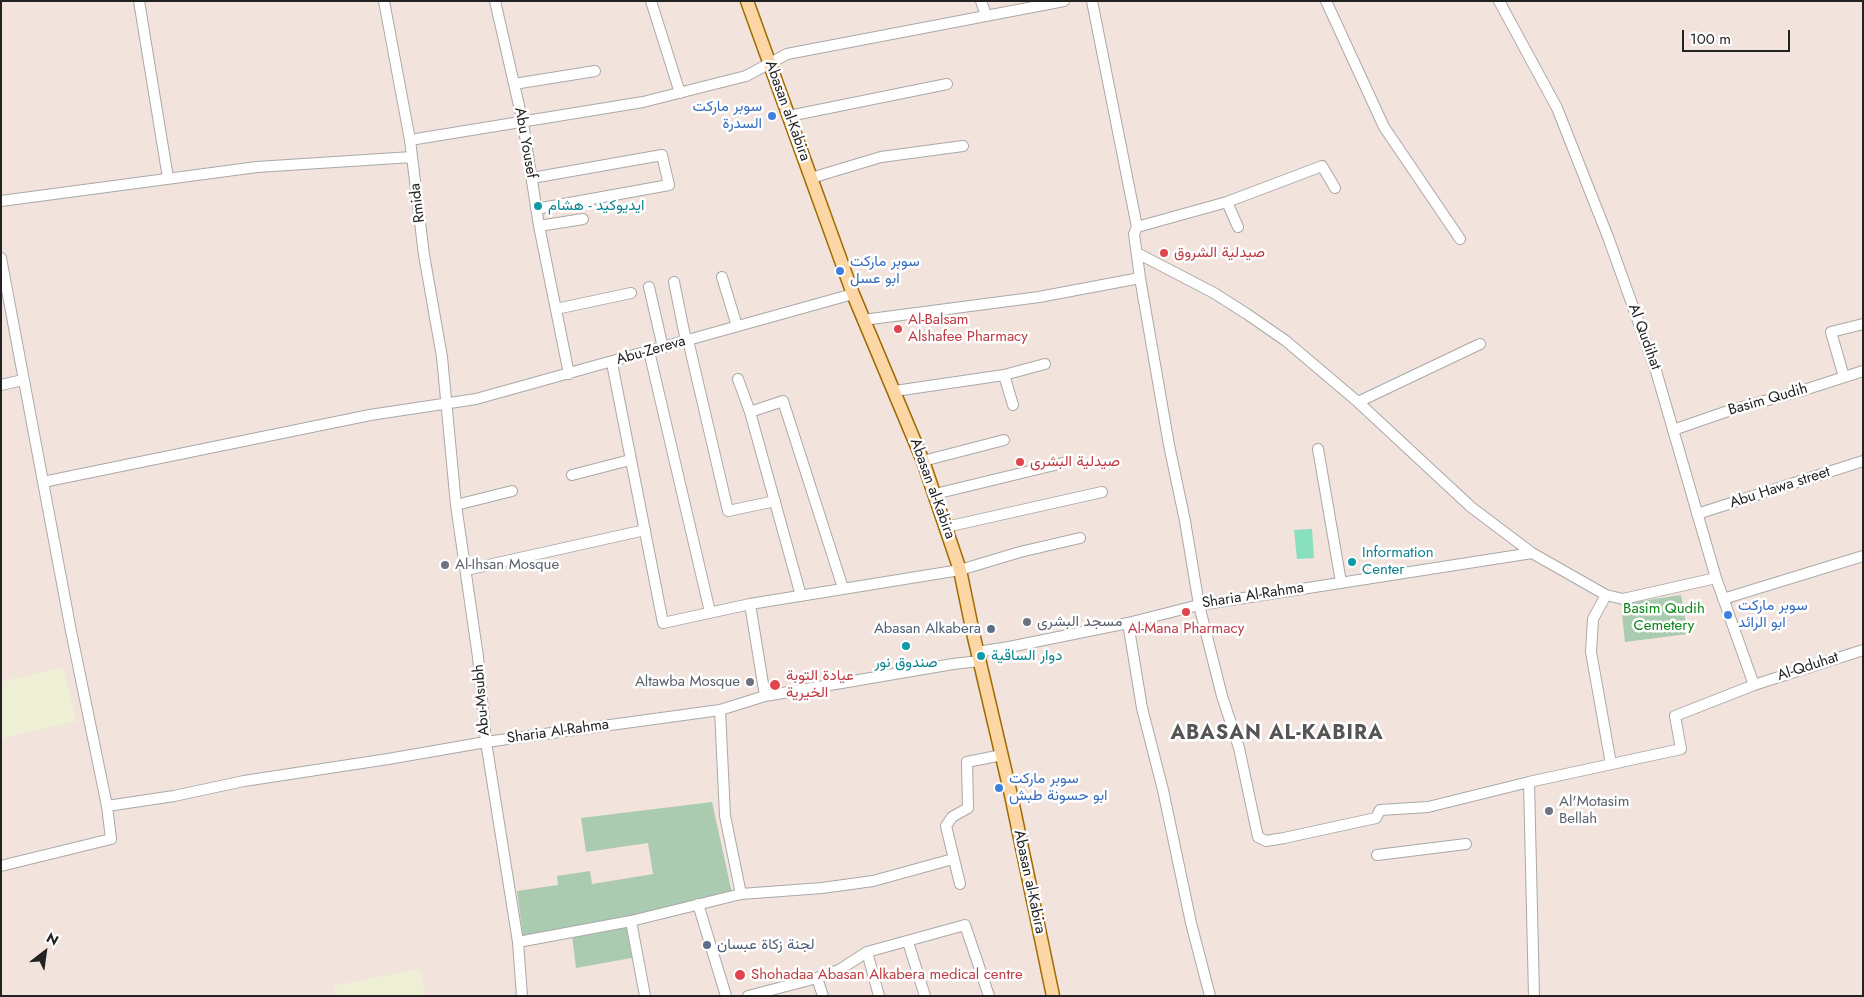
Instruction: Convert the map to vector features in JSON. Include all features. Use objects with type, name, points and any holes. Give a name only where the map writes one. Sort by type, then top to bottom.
[{"type":"main road","name":"Abasan al-Kabira","points":[[747,1],[863,320],[895,391],[923,461],[960,570],[978,657],[1002,755],[1053,996]]},
{"type":"street","points":[[139,1],[168,178]]},
{"type":"street","name":"Rmida","points":[[384,1],[410,140],[424,254],[442,357],[447,404]]},
{"type":"street","name":"Abu Yousef","points":[[495,1],[523,123],[539,226],[569,374]]},
{"type":"street","points":[[651,1],[680,93]]},
{"type":"street","points":[[981,1],[986,15]]},
{"type":"street","points":[[410,140],[643,102],[746,76],[787,54],[1034,4],[1064,1]]},
{"type":"street","points":[[1092,1],[1137,227],[1134,234],[1140,278],[1199,605],[1222,696],[1239,748],[1258,837],[1266,841],[1293,836],[1376,818],[1380,810],[1428,807],[1611,764],[1591,652],[1592,619],[1606,595]]},
{"type":"street","points":[[1326,1],[1384,127],[1460,239]]},
{"type":"street","name":"Al Qudihat","points":[[1499,1],[1557,108],[1608,237],[1656,370],[1716,578],[1754,685]]},
{"type":"street","points":[[514,84],[595,71]]},
{"type":"street","points":[[789,116],[947,84]]},
{"type":"street","points":[[811,178],[881,157],[963,146]]},
{"type":"street","points":[[1,201],[257,167],[412,156]]},
{"type":"street","points":[[532,178],[662,156],[669,185],[536,209]]},
{"type":"street","points":[[1137,227],[1227,202],[1322,166],[1335,188]]},
{"type":"street","points":[[1227,202],[1238,228]]},
{"type":"street","points":[[539,226],[583,219]]},
{"type":"street","points":[[1137,253],[1214,293],[1286,341],[1358,402],[1471,507],[1532,553],[1606,595],[1623,599],[1716,578]]},
{"type":"street","points":[[1,258],[71,632],[107,806],[111,839],[1,866]]},
{"type":"street","points":[[722,277],[737,326]]},
{"type":"street","points":[[863,320],[1039,297],[1140,278]]},
{"type":"street","points":[[674,282],[728,511],[775,501]]},
{"type":"street","points":[[649,287],[663,348]]},
{"type":"street","points":[[556,309],[631,292]]},
{"type":"street","name":"Abu-Zereva","points":[[43,482],[370,415],[476,399],[854,294]]},
{"type":"street","points":[[1844,377],[1830,332],[1863,324]]},
{"type":"street","points":[[1358,402],[1480,344]]},
{"type":"street","points":[[649,351],[710,612]]},
{"type":"street","points":[[612,362],[663,623],[750,604],[960,570],[1020,552],[1080,538]]},
{"type":"street","points":[[895,391],[1004,375],[1045,364]]},
{"type":"street","name":"Basim Qudih","points":[[1673,430],[1731,410],[1863,372]]},
{"type":"street","points":[[1004,375],[1013,405]]},
{"type":"street","points":[[738,379],[750,412],[801,596]]},
{"type":"street","points":[[1,385],[23,380]]},
{"type":"street","points":[[750,412],[783,401],[844,588]]},
{"type":"street","name":"Abu-Msubh","points":[[447,404],[456,505],[478,657],[486,742],[518,942],[522,996]]},
{"type":"street","points":[[923,461],[1004,440]]},
{"type":"street","points":[[1318,449],[1341,582]]},
{"type":"street","points":[[572,474],[630,460]]},
{"type":"street","points":[[935,494],[1067,462]]},
{"type":"street","name":"Abu Hawa street","points":[[1697,514],[1863,462]]},
{"type":"street","points":[[456,505],[512,491]]},
{"type":"street","points":[[946,526],[1102,492]]},
{"type":"street","points":[[466,570],[646,530]]},
{"type":"street","name":"Sharia Al-Rahma","points":[[107,806],[174,796],[244,780],[388,759],[486,742],[720,710],[765,696],[953,664],[1009,647],[1128,623],[1199,605],[1532,553]]},
{"type":"street","points":[[1723,599],[1863,556]]},
{"type":"street","points":[[750,604],[765,696]]},
{"type":"street","points":[[1128,623],[1142,708],[1163,790],[1192,924],[1210,996]]},
{"type":"street","name":"Al-Qduhat","points":[[1611,764],[1681,749],[1675,716],[1754,685],[1863,650]]},
{"type":"street","points":[[720,710],[725,816],[741,894]]},
{"type":"street","points":[[960,884],[946,826],[952,817],[968,808],[967,762],[1002,755]]},
{"type":"street","points":[[1528,782],[1534,996]]},
{"type":"street","points":[[1377,854],[1466,844]]},
{"type":"street","points":[[518,942],[631,921],[741,894],[873,882],[953,859]]},
{"type":"street","points":[[698,904],[726,996]]},
{"type":"street","points":[[631,921],[646,996]]},
{"type":"street","points":[[748,996],[818,978],[839,970],[867,952],[965,925],[989,996]]},
{"type":"street","points":[[908,942],[925,996]]},
{"type":"street","points":[[867,952],[879,996]]},
{"type":"street","points":[[818,978],[823,996]]},
{"type":"shaded area","points":[[1,1],[1863,1],[1863,996],[1,996]]},
{"type":"green space","points":[[1312,529],[1314,558],[1297,559],[1294,530]]},
{"type":"green space","name":"Basim Qudih Cemetery","points":[[1681,595],[1688,634],[1625,642],[1621,604]]},
{"type":"green space","points":[[63,667],[76,721],[1,739],[1,682]]},
{"type":"green space","points":[[712,802],[732,893],[625,921],[523,936],[517,891],[558,885],[557,876],[590,871],[592,884],[653,874],[648,843],[586,852],[581,818]]},
{"type":"green space","points":[[625,926],[632,930],[637,957],[576,968],[572,935]]},
{"type":"green space","points":[[420,969],[425,996],[335,996],[333,986]]},
{"type":"place","name":"سوبر ماركت السدرة","points":[[772,116]]},
{"type":"place","name":"ايديوكيد - هشام","points":[[538,206]]},
{"type":"place","name":"صيدلية الشروق","points":[[1164,253]]},
{"type":"place","name":"سوبر ماركت ابو عسل","points":[[840,271]]},
{"type":"place","name":"Al-Balsam Alshafee Pharmacy","points":[[898,329]]},
{"type":"place","name":"صيدلية البشرى","points":[[1020,462]]},
{"type":"place","name":"Information Center","points":[[1352,562]]},
{"type":"place","name":"Al-Ihsan Mosque","points":[[445,565]]},
{"type":"place","name":"Al-Mana Pharmacy","points":[[1186,612]]},
{"type":"place","name":"سوبر ماركت ابو الرائد","points":[[1728,615]]},
{"type":"place","name":"مسجد البشرى","points":[[1027,622]]},
{"type":"place","name":"Abasan Alkabera","points":[[991,629]]},
{"type":"place","name":"صندوق نور","points":[[906,646]]},
{"type":"place","name":"دوار الساقية","points":[[981,656]]},
{"type":"place","name":"Altawba Mosque","points":[[750,682]]},
{"type":"place","name":"عيادة التوبة الخيرية","points":[[775,685]]},
{"type":"place","name":"سوبر ماركت ابو حسونة طبش","points":[[999,788]]},
{"type":"place","name":"Al'Motasim Bellah","points":[[1549,811]]},
{"type":"place","name":"لجنة زكاة عبسان","points":[[707,945]]},
{"type":"place","name":"Shohadaa Abasan Alkabera medical centre","points":[[740,975]]},
{"type":"district","name":"ABASAN AL-KABIRA","points":[[1277,734]]}]
